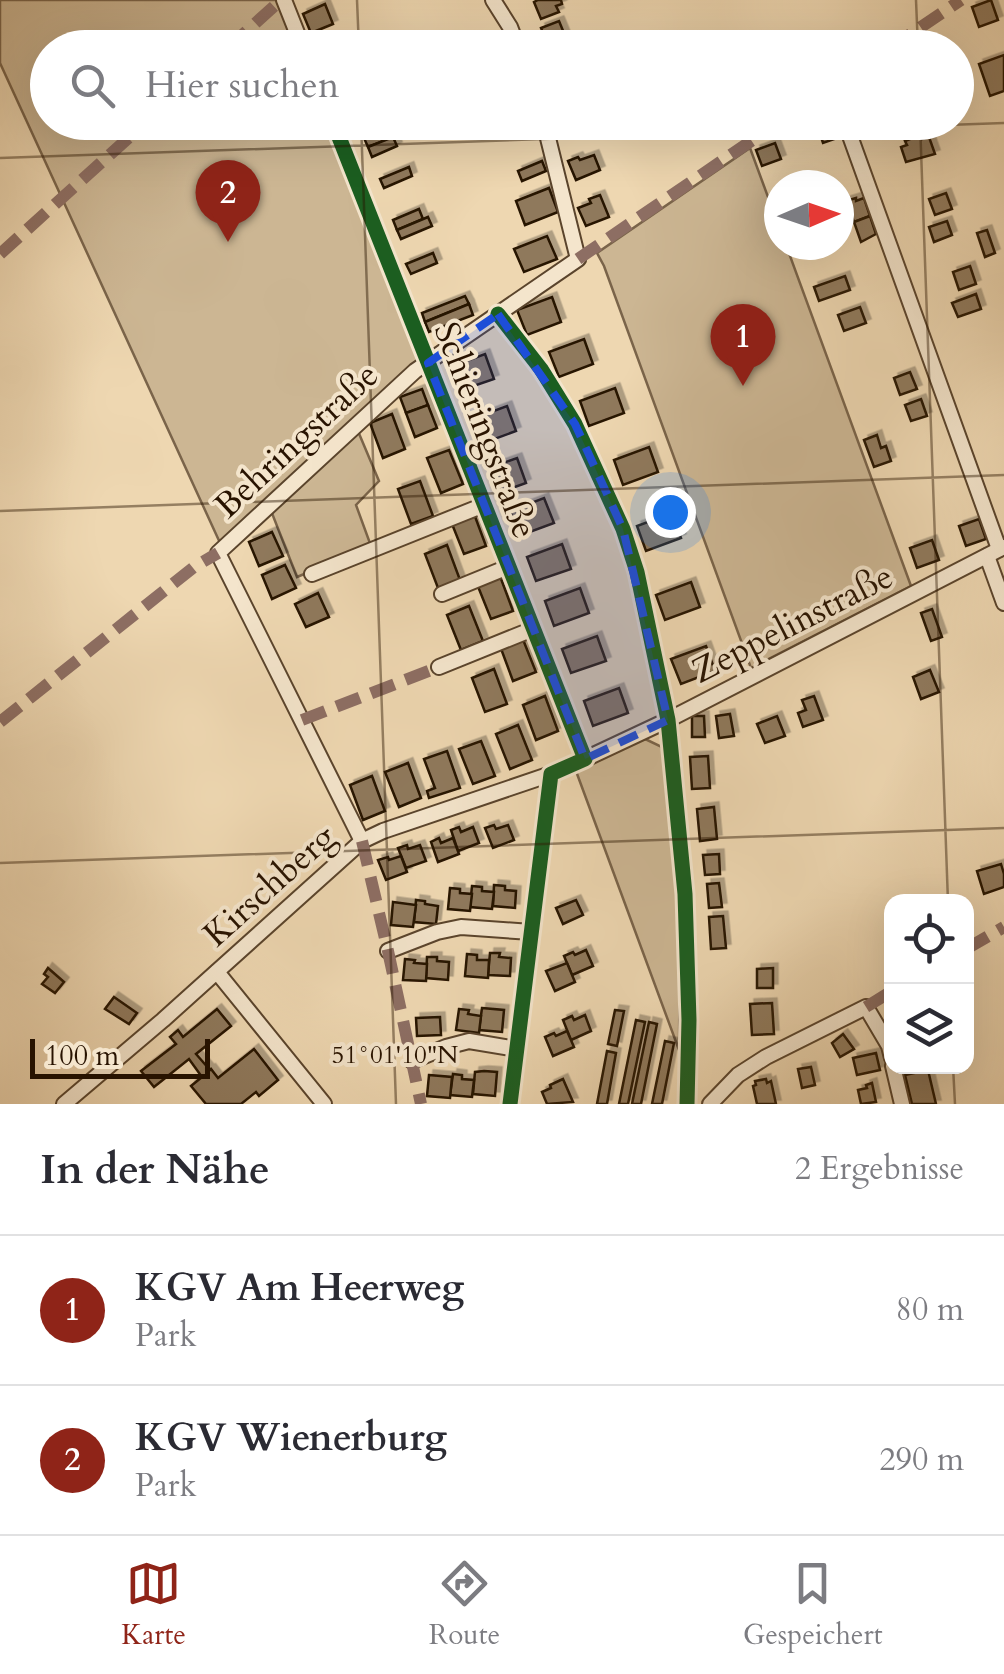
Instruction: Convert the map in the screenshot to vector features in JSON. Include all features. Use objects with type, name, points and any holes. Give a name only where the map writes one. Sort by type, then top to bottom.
[{"type":"street","points":[[284,0],[296,30]]},
{"type":"street","points":[[493,0],[511,30]]},
{"type":"street","name":"Schieringstraße","points":[[339,140],[421,367],[484,505],[585,759]]},
{"type":"street","name":"Behringstraße","points":[[362,841],[218,553],[421,367],[578,259],[548,140]]},
{"type":"street","points":[[851,140],[997,550],[1004,603]]},
{"type":"street","points":[[498,314],[541,369],[575,424],[623,528],[650,626],[668,720],[685,894],[687,1104]]},
{"type":"street","points":[[312,574],[484,505]]},
{"type":"street","name":"Zeppelinstraße","points":[[551,774],[668,720],[997,550]]},
{"type":"street","points":[[442,594],[508,566]]},
{"type":"street","points":[[438,667],[532,630]]},
{"type":"street","points":[[510,1104],[551,774]]},
{"type":"street","name":"Kirschberg","points":[[64,1104],[362,841],[551,774]]},
{"type":"street","points":[[388,951],[461,927],[531,932]]},
{"type":"street","points":[[217,972],[324,1104]]},
{"type":"street","points":[[710,1104],[738,1075],[766,1057],[866,1007],[884,1039]]},
{"type":"street","points":[[412,1061],[469,1041],[517,1049]]},
{"type":"street","points":[[895,1074],[902,1104]]},
{"type":"highlighted area","points":[[498,314],[575,424],[623,529],[668,720],[585,759],[428,363]]},
{"type":"shaded area","points":[[0,0],[279,0],[291,30],[30,30],[30,128],[0,63]]},
{"type":"shaded area","points":[[35,140],[334,140],[420,361],[355,424],[379,481],[356,505],[371,546],[297,577],[268,503],[221,545]]},
{"type":"shaded area","points":[[750,148],[764,186],[764,260],[791,260],[911,586],[751,668],[597,253]]},
{"type":"shaded area","points":[[643,738],[662,747],[680,923],[679,1050],[576,771]]},
{"type":"building","points":[[561,0],[562,4],[556,6],[559,12],[541,19],[534,2]]},
{"type":"building","points":[[991,0],[998,20],[979,27],[972,7]]},
{"type":"building","points":[[325,4],[333,24],[310,30],[303,14]]},
{"type":"building","points":[[559,21],[563,30],[542,30]]},
{"type":"building","points":[[1004,55],[1004,91],[990,96],[979,64]]},
{"type":"building","points":[[365,140],[386,140],[368,147]]},
{"type":"building","points":[[386,140],[394,140],[397,146],[372,157],[368,147]]},
{"type":"building","points":[[930,140],[935,154],[906,162],[901,147],[907,145],[905,141]]},
{"type":"building","points":[[775,143],[781,159],[762,166],[756,150]]},
{"type":"building","points":[[594,155],[600,170],[576,180],[568,161]]},
{"type":"building","points":[[542,161],[546,171],[522,181],[518,171]]},
{"type":"building","points":[[409,167],[412,176],[384,188],[380,179]]},
{"type":"building","points":[[549,188],[558,212],[525,225],[516,201]]},
{"type":"building","points":[[946,193],[952,209],[935,215],[929,199]]},
{"type":"building","points":[[600,195],[609,217],[586,226],[578,208]]},
{"type":"building","points":[[864,198],[870,216],[854,222],[854,199]]},
{"type":"building","points":[[419,209],[423,219],[397,230],[393,220]]},
{"type":"building","points":[[870,216],[876,234],[861,242],[854,222]]},
{"type":"building","points":[[428,217],[432,226],[401,239],[397,230]]},
{"type":"building","points":[[947,221],[952,235],[934,242],[929,227]]},
{"type":"building","points":[[987,230],[995,253],[985,257],[977,233]]},
{"type":"building","points":[[547,236],[557,259],[524,272],[514,249]]},
{"type":"building","points":[[433,253],[437,263],[411,274],[406,264]]},
{"type":"building","points":[[970,266],[976,284],[959,290],[953,272]]},
{"type":"building","points":[[845,276],[850,290],[819,301],[814,287]]},
{"type":"building","points":[[976,294],[981,309],[958,317],[952,303]]},
{"type":"building","points":[[465,296],[469,304],[425,322],[422,313]]},
{"type":"building","points":[[552,297],[561,322],[527,335],[517,310]]},
{"type":"building","points":[[469,304],[473,315],[429,332],[425,322]]},
{"type":"building","points":[[860,307],[866,323],[844,331],[838,315]]},
{"type":"building","points":[[584,339],[593,364],[559,377],[549,352]]},
{"type":"building","points":[[485,354],[494,379],[459,391],[450,367]]},
{"type":"building","points":[[910,372],[917,389],[900,395],[894,378]]},
{"type":"building","points":[[615,388],[624,413],[589,426],[580,401]]},
{"type":"building","points":[[422,389],[428,405],[406,413],[400,397]]},
{"type":"building","points":[[921,399],[927,416],[911,421],[905,405]]},
{"type":"building","points":[[428,405],[437,428],[415,437],[406,413]]},
{"type":"building","points":[[507,406],[516,431],[481,444],[472,419]]},
{"type":"building","points":[[392,414],[405,449],[383,458],[370,423]]},
{"type":"building","points":[[877,435],[891,461],[874,467],[864,440]]},
{"type":"building","points":[[649,447],[658,472],[623,485],[614,460]]},
{"type":"building","points":[[449,450],[463,484],[441,493],[427,458]]},
{"type":"building","points":[[517,458],[526,483],[501,492],[492,467]]},
{"type":"building","points":[[420,481],[433,516],[411,524],[398,489]]},
{"type":"building","points":[[544,498],[554,523],[519,536],[510,511]]},
{"type":"building","points":[[473,511],[486,546],[464,554],[450,519]]},
{"type":"building","points":[[672,513],[681,538],[646,551],[637,526]]},
{"type":"building","points":[[979,519],[986,539],[966,546],[959,526]]},
{"type":"building","points":[[272,532],[283,556],[259,566],[249,542]]},
{"type":"building","points":[[932,540],[939,560],[917,568],[910,548]]},
{"type":"building","points":[[562,544],[571,569],[536,581],[527,557]]},
{"type":"building","points":[[447,545],[460,580],[438,588],[425,554]]},
{"type":"building","points":[[285,565],[296,588],[272,599],[262,575]]},
{"type":"building","points":[[500,576],[513,611],[491,619],[477,584]]},
{"type":"building","points":[[691,582],[700,607],[665,620],[656,595]]},
{"type":"building","points":[[580,588],[589,613],[554,626],[545,601]]},
{"type":"building","points":[[318,593],[329,617],[306,627],[295,604]]},
{"type":"building","points":[[469,606],[483,641],[461,650],[447,615]]},
{"type":"building","points":[[932,609],[942,637],[931,641],[921,613]]},
{"type":"building","points":[[597,636],[606,661],[571,673],[562,649]]},
{"type":"building","points":[[522,637],[536,672],[513,681],[500,646]]},
{"type":"building","points":[[706,646],[715,671],[681,684],[671,659]]},
{"type":"building","points":[[494,669],[507,704],[485,712],[472,678]]},
{"type":"building","points":[[930,670],[939,692],[921,699],[913,677]]},
{"type":"building","points":[[619,688],[628,713],[593,726],[584,701]]},
{"type":"building","points":[[545,696],[558,731],[536,740],[523,705]]},
{"type":"building","points":[[814,696],[823,720],[803,727],[798,713],[806,710],[802,700]]},
{"type":"building","points":[[730,714],[734,736],[719,738],[716,716]]},
{"type":"building","points":[[692,716],[704,716],[705,737],[692,737]]},
{"type":"building","points":[[777,716],[785,736],[765,743],[757,724]]},
{"type":"building","points":[[518,725],[532,760],[510,769],[496,734]]},
{"type":"building","points":[[481,741],[495,776],[473,784],[459,749]]},
{"type":"building","points":[[447,751],[460,788],[429,798],[427,791],[435,788],[424,759]]},
{"type":"building","points":[[708,756],[710,788],[692,789],[690,757]]},
{"type":"building","points":[[408,763],[421,798],[399,807],[385,772]]},
{"type":"building","points":[[372,776],[385,811],[363,820],[350,785]]},
{"type":"building","points":[[714,807],[717,839],[700,841],[697,809]]},
{"type":"building","points":[[494,825],[496,829],[508,825],[514,840],[493,848],[485,828]]},
{"type":"building","points":[[459,827],[461,832],[473,827],[479,843],[458,851],[451,830]]},
{"type":"building","points":[[439,838],[441,843],[453,838],[459,854],[438,862],[431,842]]},
{"type":"building","points":[[407,845],[408,849],[420,845],[426,861],[406,868],[398,848]]},
{"type":"building","points":[[719,854],[720,874],[705,875],[703,855]]},
{"type":"building","points":[[401,856],[407,872],[386,880],[378,860]]},
{"type":"building","points":[[1001,864],[1004,887],[984,894],[977,871]]},
{"type":"building","points":[[719,883],[722,907],[709,908],[707,884]]},
{"type":"building","points":[[494,885],[516,891],[515,908],[493,906]]},
{"type":"building","points":[[472,886],[494,892],[492,909],[470,907]]},
{"type":"building","points":[[450,888],[472,894],[470,911],[448,909]]},
{"type":"building","points":[[416,900],[438,906],[436,924],[414,922]]},
{"type":"building","points":[[576,900],[583,915],[563,924],[556,908]]},
{"type":"building","points":[[393,902],[416,905],[413,927],[391,925]]},
{"type":"building","points":[[723,916],[726,948],[711,949],[709,917]]},
{"type":"building","points":[[586,950],[593,966],[572,975],[564,956]]},
{"type":"building","points":[[490,953],[511,958],[510,976],[488,975]]},
{"type":"building","points":[[467,954],[477,955],[477,960],[489,960],[488,978],[465,976]]},
{"type":"building","points":[[427,957],[449,962],[448,980],[426,978]]},
{"type":"building","points":[[405,959],[427,964],[426,981],[403,980]]},
{"type":"building","points":[[567,963],[575,982],[555,991],[546,971]]},
{"type":"building","points":[[48,968],[64,982],[55,993],[42,984],[48,977],[44,974]]},
{"type":"building","points":[[773,968],[773,988],[757,988],[757,969]]},
{"type":"building","points":[[114,997],[137,1013],[129,1024],[105,1009]]},
{"type":"building","points":[[772,1003],[774,1034],[752,1035],[750,1004]]},
{"type":"building","points":[[482,1008],[504,1010],[502,1032],[479,1030]]},
{"type":"building","points":[[217,1009],[231,1026],[196,1054],[218,1078],[254,1049],[278,1080],[259,1096],[256,1092],[241,1104],[206,1104],[191,1086],[202,1077],[189,1059],[154,1087],[141,1071],[176,1044],[170,1037],[178,1030],[183,1037]]},
{"type":"building","points":[[459,1009],[481,1016],[479,1033],[456,1030]]},
{"type":"building","points":[[615,1010],[624,1011],[617,1046],[608,1044]]},
{"type":"building","points":[[585,1015],[591,1031],[571,1040],[563,1020]]},
{"type":"building","points":[[440,1017],[441,1035],[417,1036],[416,1018]]},
{"type":"building","points":[[636,1020],[645,1022],[628,1104],[619,1104]]},
{"type":"building","points":[[649,1022],[657,1024],[641,1104],[632,1104]]},
{"type":"building","points":[[567,1031],[574,1047],[553,1056],[545,1037]]},
{"type":"building","points":[[843,1034],[854,1049],[840,1057],[832,1043]]},
{"type":"building","points":[[665,1041],[674,1043],[662,1104],[652,1104]]},
{"type":"building","points":[[607,1051],[616,1053],[607,1104],[597,1104]]},
{"type":"building","points":[[876,1053],[880,1070],[857,1075],[853,1058]]},
{"type":"building","points":[[811,1067],[815,1085],[802,1088],[798,1069]]},
{"type":"building","points":[[475,1072],[497,1072],[495,1096],[473,1094]]},
{"type":"building","points":[[453,1074],[474,1080],[472,1097],[450,1095]]},
{"type":"building","points":[[929,1074],[936,1104],[912,1104],[905,1075]]},
{"type":"building","points":[[429,1075],[452,1077],[450,1098],[427,1096]]},
{"type":"building","points":[[563,1079],[573,1102],[547,1104],[542,1092]]},
{"type":"building","points":[[766,1079],[767,1083],[771,1081],[776,1104],[757,1104],[753,1086],[755,1081]]},
{"type":"building","points":[[872,1083],[876,1102],[861,1104],[858,1090]]},
{"type":"marked path","points":[[248,30],[281,0]]},
{"type":"marked path","points":[[917,30],[961,0]]},
{"type":"marked path","points":[[0,254],[126,140]]},
{"type":"marked path","points":[[578,259],[753,140]]},
{"type":"marked path","points":[[0,722],[194,567],[218,553]]},
{"type":"marked path","points":[[302,720],[439,667]]},
{"type":"marked path","points":[[362,841],[421,1104]]},
{"type":"marked path","points":[[974,944],[1004,927]]},
{"type":"marked path","points":[[866,1007],[884,996]]},
{"type":"cycle path","points":[[340,140],[585,759],[551,774],[510,1104]]},
{"type":"cycle path","points":[[498,314],[541,369],[575,424],[623,529],[637,572],[668,720],[685,894],[687,1104]]},
{"type":"place","name":"KGV Wienerburg","points":[[228,242]]},
{"type":"place","name":"KGV Am Heerweg","points":[[743,386]]}]
